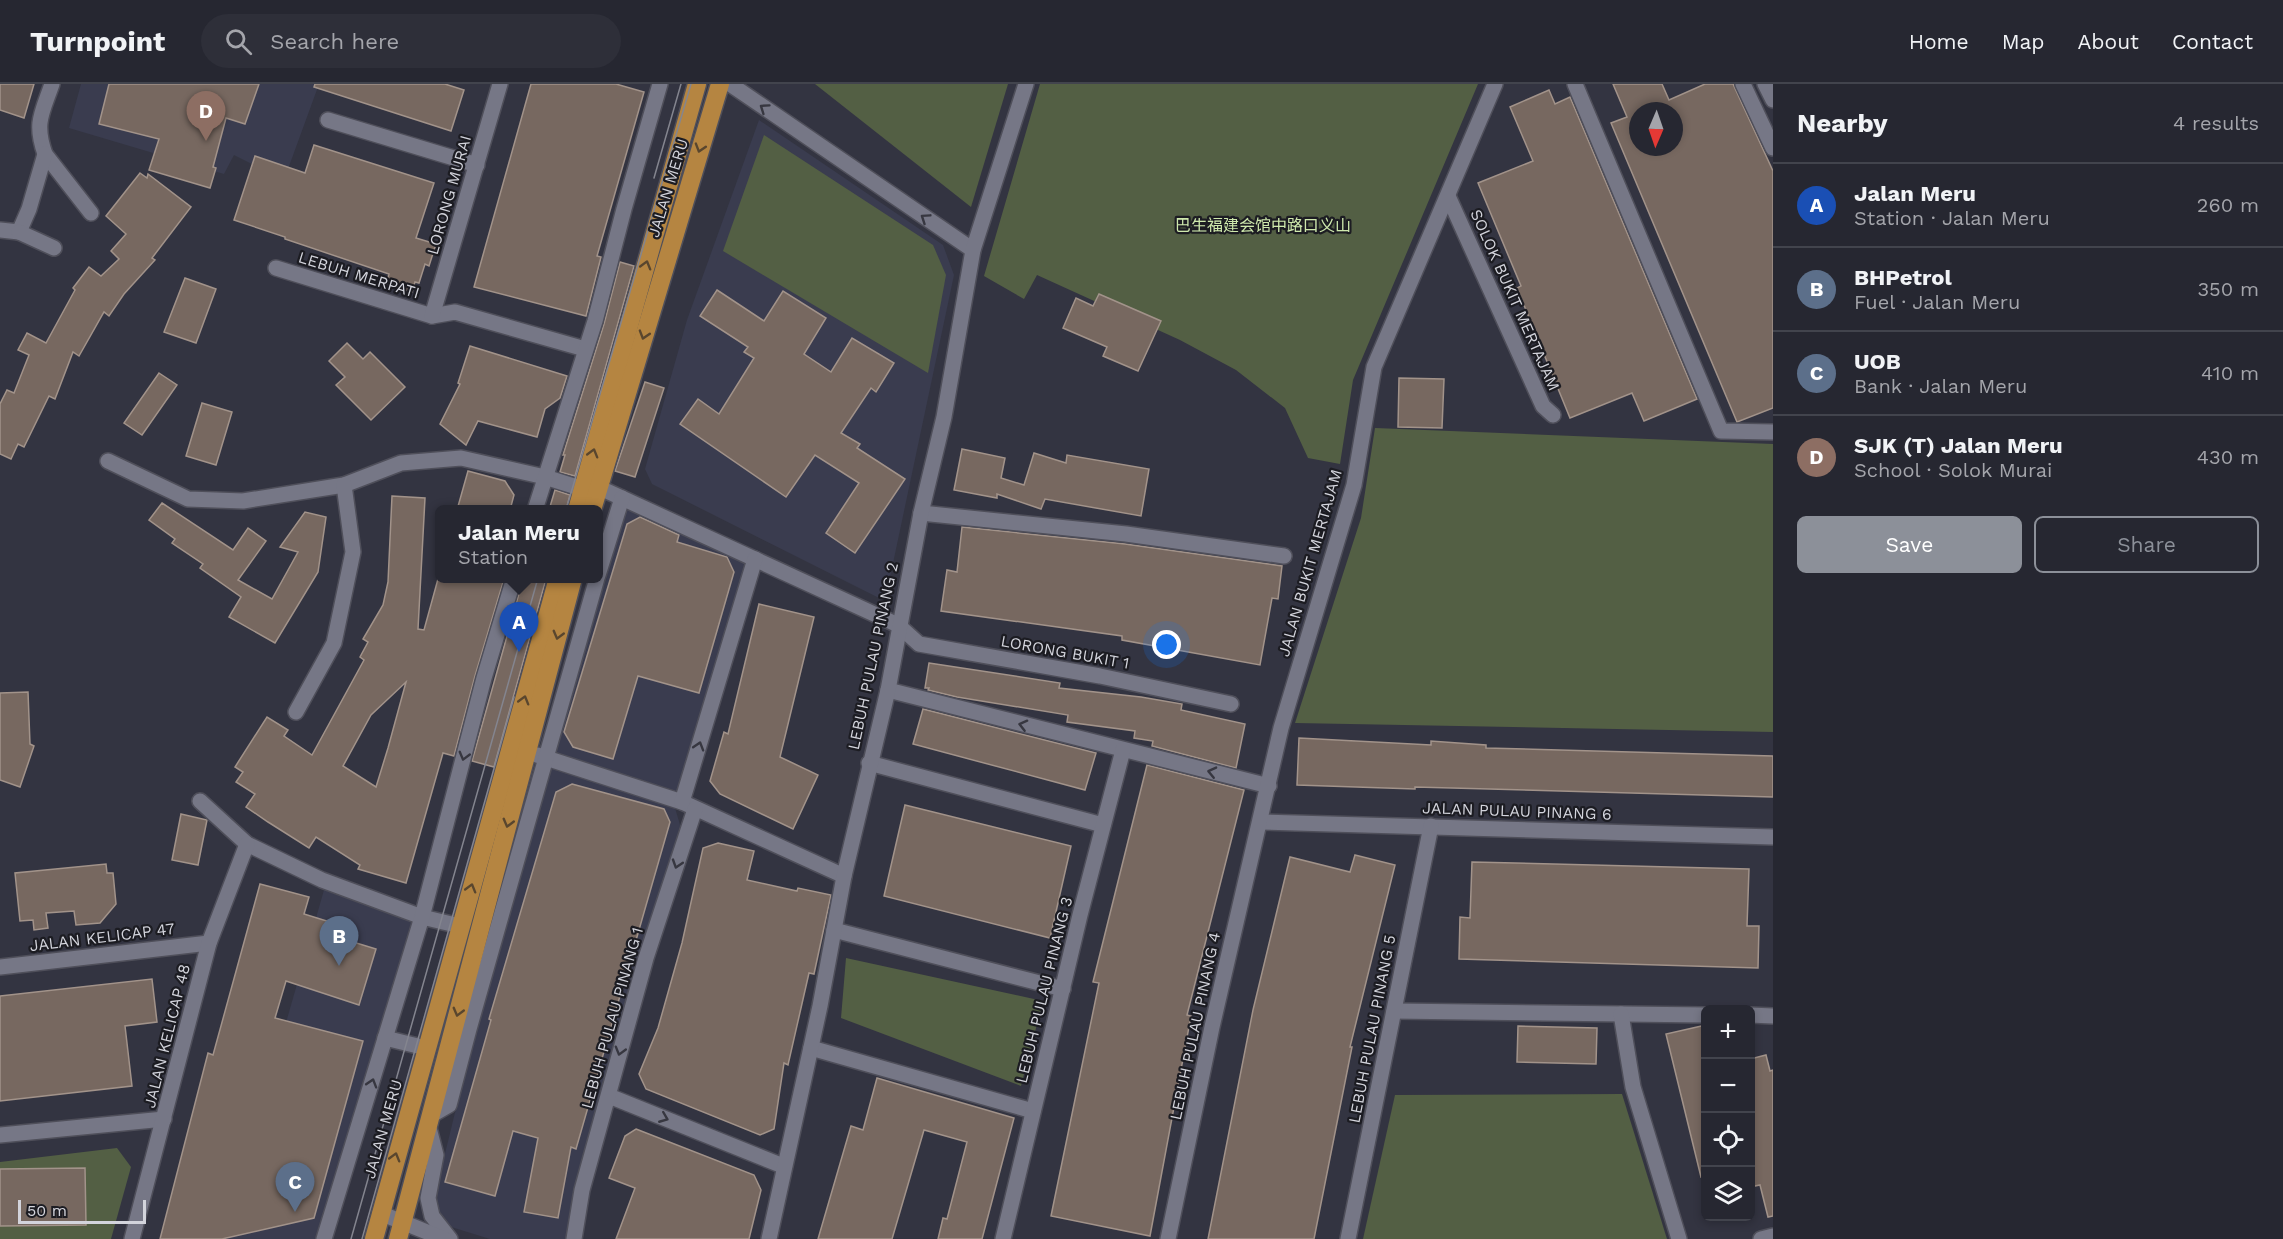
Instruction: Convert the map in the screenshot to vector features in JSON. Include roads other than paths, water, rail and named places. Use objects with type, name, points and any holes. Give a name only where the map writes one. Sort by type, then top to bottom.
[{"type":"highway","name":"JALAN MERU","points":[[592,505],[590,488],[696,84]]},
{"type":"highway","name":"JALAN MERU","points":[[580,505],[590,488],[722,87]]},
{"type":"highway","name":"JALAN MERU","points":[[374,1239],[557,583]]},
{"type":"highway","points":[[400,1231],[572,583]]},
{"type":"street","points":[[52,84],[38,125],[45,154],[91,213]]},
{"type":"street","name":"LORONG MURAI","points":[[432,316],[500,84]]},
{"type":"street","points":[[537,505],[595,321],[660,84]]},
{"type":"street","points":[[696,84],[722,87],[973,250]]},
{"type":"street","name":"LEBUH PULAU PINANG 2","points":[[769,1239],[783,1166],[811,1048],[844,876],[888,690],[898,625],[944,417],[973,250],[1026,84]]},
{"type":"street","name":"JALAN BUKIT MERTAJAM","points":[[1261,822],[1281,728],[1354,485],[1374,367],[1495,84]]},
{"type":"street","points":[[1575,84],[1721,431],[1773,432]]},
{"type":"street","points":[[1743,84],[1773,148]]},
{"type":"street","points":[[1765,84],[1773,100]]},
{"type":"street","points":[[328,120],[477,165]]},
{"type":"street","points":[[19,232],[29,209],[45,154]]},
{"type":"street","name":"SOLOK BUKIT MERTAJAM","points":[[1448,196],[1543,406],[1553,415]]},
{"type":"street","points":[[0,230],[19,232],[54,248]]},
{"type":"street","name":"LEBUH MERPATI","points":[[276,268],[432,316]]},
{"type":"street","points":[[432,316],[455,312],[585,349]]},
{"type":"street","name":"LORONG BUKIT 1","points":[[108,461],[188,499],[243,501],[344,485],[401,463],[461,458],[590,488],[622,498],[898,625],[919,644],[1100,676],[1231,704]]},
{"type":"street","points":[[296,712],[334,644],[353,552],[344,485]]},
{"type":"street","points":[[603,561],[622,498]]},
{"type":"street","points":[[921,513],[1126,534],[1284,556]]},
{"type":"street","name":"LEBUH PULAU PINANG 1","points":[[574,1239],[582,1190],[755,559]]},
{"type":"street","points":[[324,1239],[422,917],[484,678],[513,583]]},
{"type":"street","points":[[450,1239],[432,1216],[428,1198],[436,1155],[429,1120],[449,1105],[596,583]]},
{"type":"street","points":[[888,690],[1269,786]]},
{"type":"street","name":"LEBUH PULAU PINANG 3","points":[[1003,1239],[1123,750]]},
{"type":"street","points":[[527,752],[688,805],[844,876]]},
{"type":"street","points":[[869,763],[1103,825]]},
{"type":"street","points":[[200,801],[246,844],[322,880],[422,917],[460,926]]},
{"type":"street","name":"JALAN PULAU PINANG 6","points":[[1261,822],[1773,837]]},
{"type":"street","name":"LEBUH PULAU PINANG 4","points":[[1168,1239],[1212,1027],[1261,822]]},
{"type":"street","name":"LEBUH PULAU PINANG 5","points":[[1348,1239],[1431,826]]},
{"type":"street","name":"JALAN KELICAP 48","points":[[132,1239],[209,943],[246,844]]},
{"type":"street","points":[[834,930],[1063,989]]},
{"type":"street","name":"JALAN KELICAP 47","points":[[0,967],[209,943]]},
{"type":"street","points":[[1394,1011],[1701,1015]]},
{"type":"street","points":[[1621,1014],[1633,1088],[1679,1239]]},
{"type":"street","points":[[1755,1016],[1773,1016]]},
{"type":"street","points":[[385,1038],[426,1048]]},
{"type":"street","points":[[811,1048],[1033,1111]]},
{"type":"street","points":[[609,1096],[783,1166]]},
{"type":"street","points":[[0,1135],[164,1119]]},
{"type":"street","points":[[380,1213],[400,1231],[444,1239]]},
{"type":"street","points":[[1761,1239],[1773,1236]]},
{"type":"tram line","points":[[654,178],[681,84]]},
{"type":"tram line","points":[[567,505],[691,84]]},
{"type":"tram line","points":[[351,1239],[537,583]]},
{"type":"tram line","points":[[362,1239],[514,697]]},
{"type":"place","name":"SJK (T) Jalan Meru","points":[[206,141]]},
{"type":"place","name":"Jalan Meru","points":[[519,652]]},
{"type":"place","name":"BHPetrol","points":[[339,966]]},
{"type":"place","name":"UOB","points":[[295,1212]]},
{"type":"park label","name":"巴生福建会馆中路口义山","points":[[1263,225]]}]
